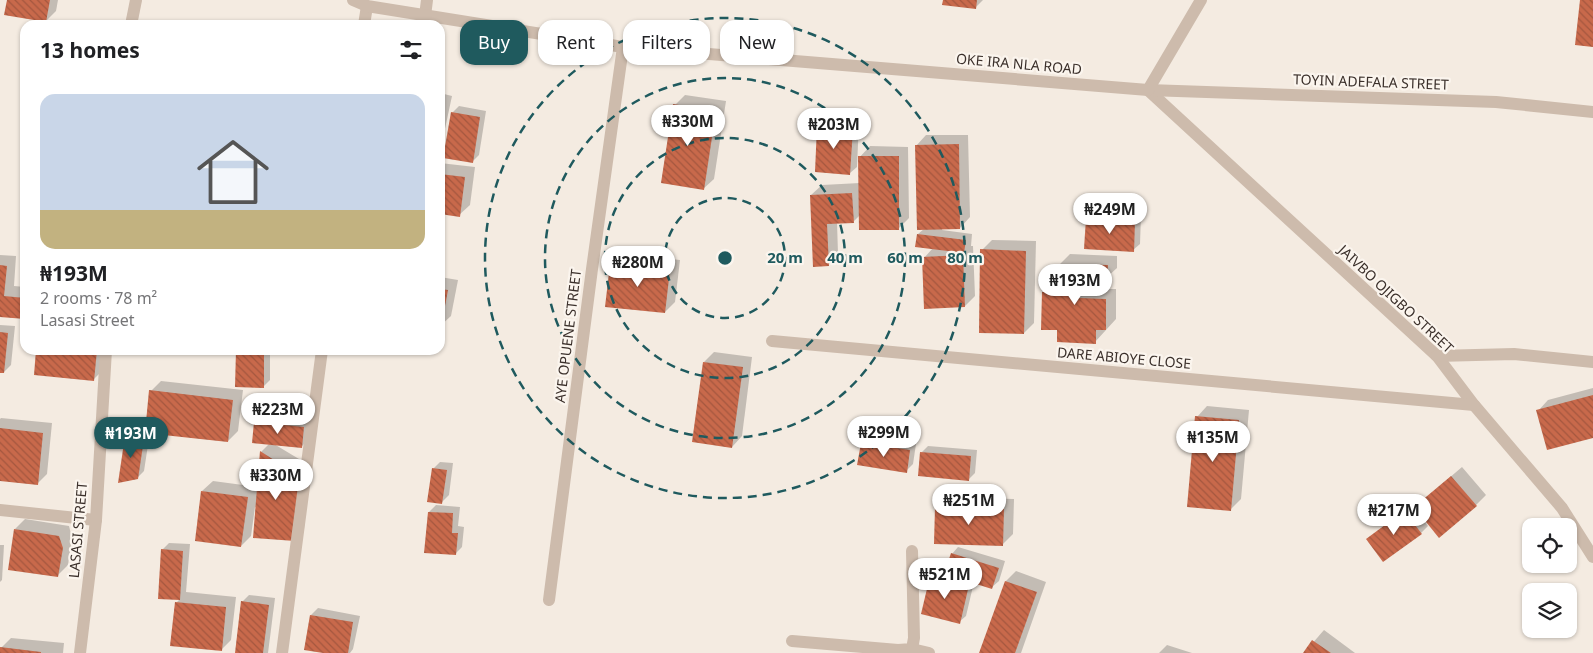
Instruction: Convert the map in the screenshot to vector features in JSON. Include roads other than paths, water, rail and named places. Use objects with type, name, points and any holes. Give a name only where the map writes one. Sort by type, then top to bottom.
[{"type":"street","points":[[132,20],[136,0]]},
{"type":"street","name":"OKE IRA NLA ROAD","points":[[353,0],[367,6],[623,47]]},
{"type":"street","points":[[425,16],[427,0]]},
{"type":"street","points":[[1148,90],[1201,0]]},
{"type":"street","points":[[365,20],[367,6]]},
{"type":"street","name":"AYE OPUENE STREET","points":[[549,600],[623,47]]},
{"type":"street","name":"OKE IRA NLA ROAD","points":[[710,54],[1148,90]]},
{"type":"street","name":"TOYIN ADEFALA STREET","points":[[1148,90],[1496,102],[1593,112]]},
{"type":"street","name":"JAIVBO OJIGBO STREET","points":[[1148,90],[1437,356],[1474,405],[1562,508],[1593,557]]},
{"type":"street","name":"DARE ABIOYE CLOSE","points":[[772,342],[1474,405]]},
{"type":"street","points":[[1437,356],[1514,354],[1593,362]]},
{"type":"street","name":"LASASI STREET","points":[[80,653],[96,520],[106,355]]},
{"type":"street","points":[[282,653],[321,355]]},
{"type":"street","points":[[0,510],[96,520]]},
{"type":"street","points":[[912,551],[914,638],[912,651]]},
{"type":"street","points":[[792,641],[929,653]]}]
